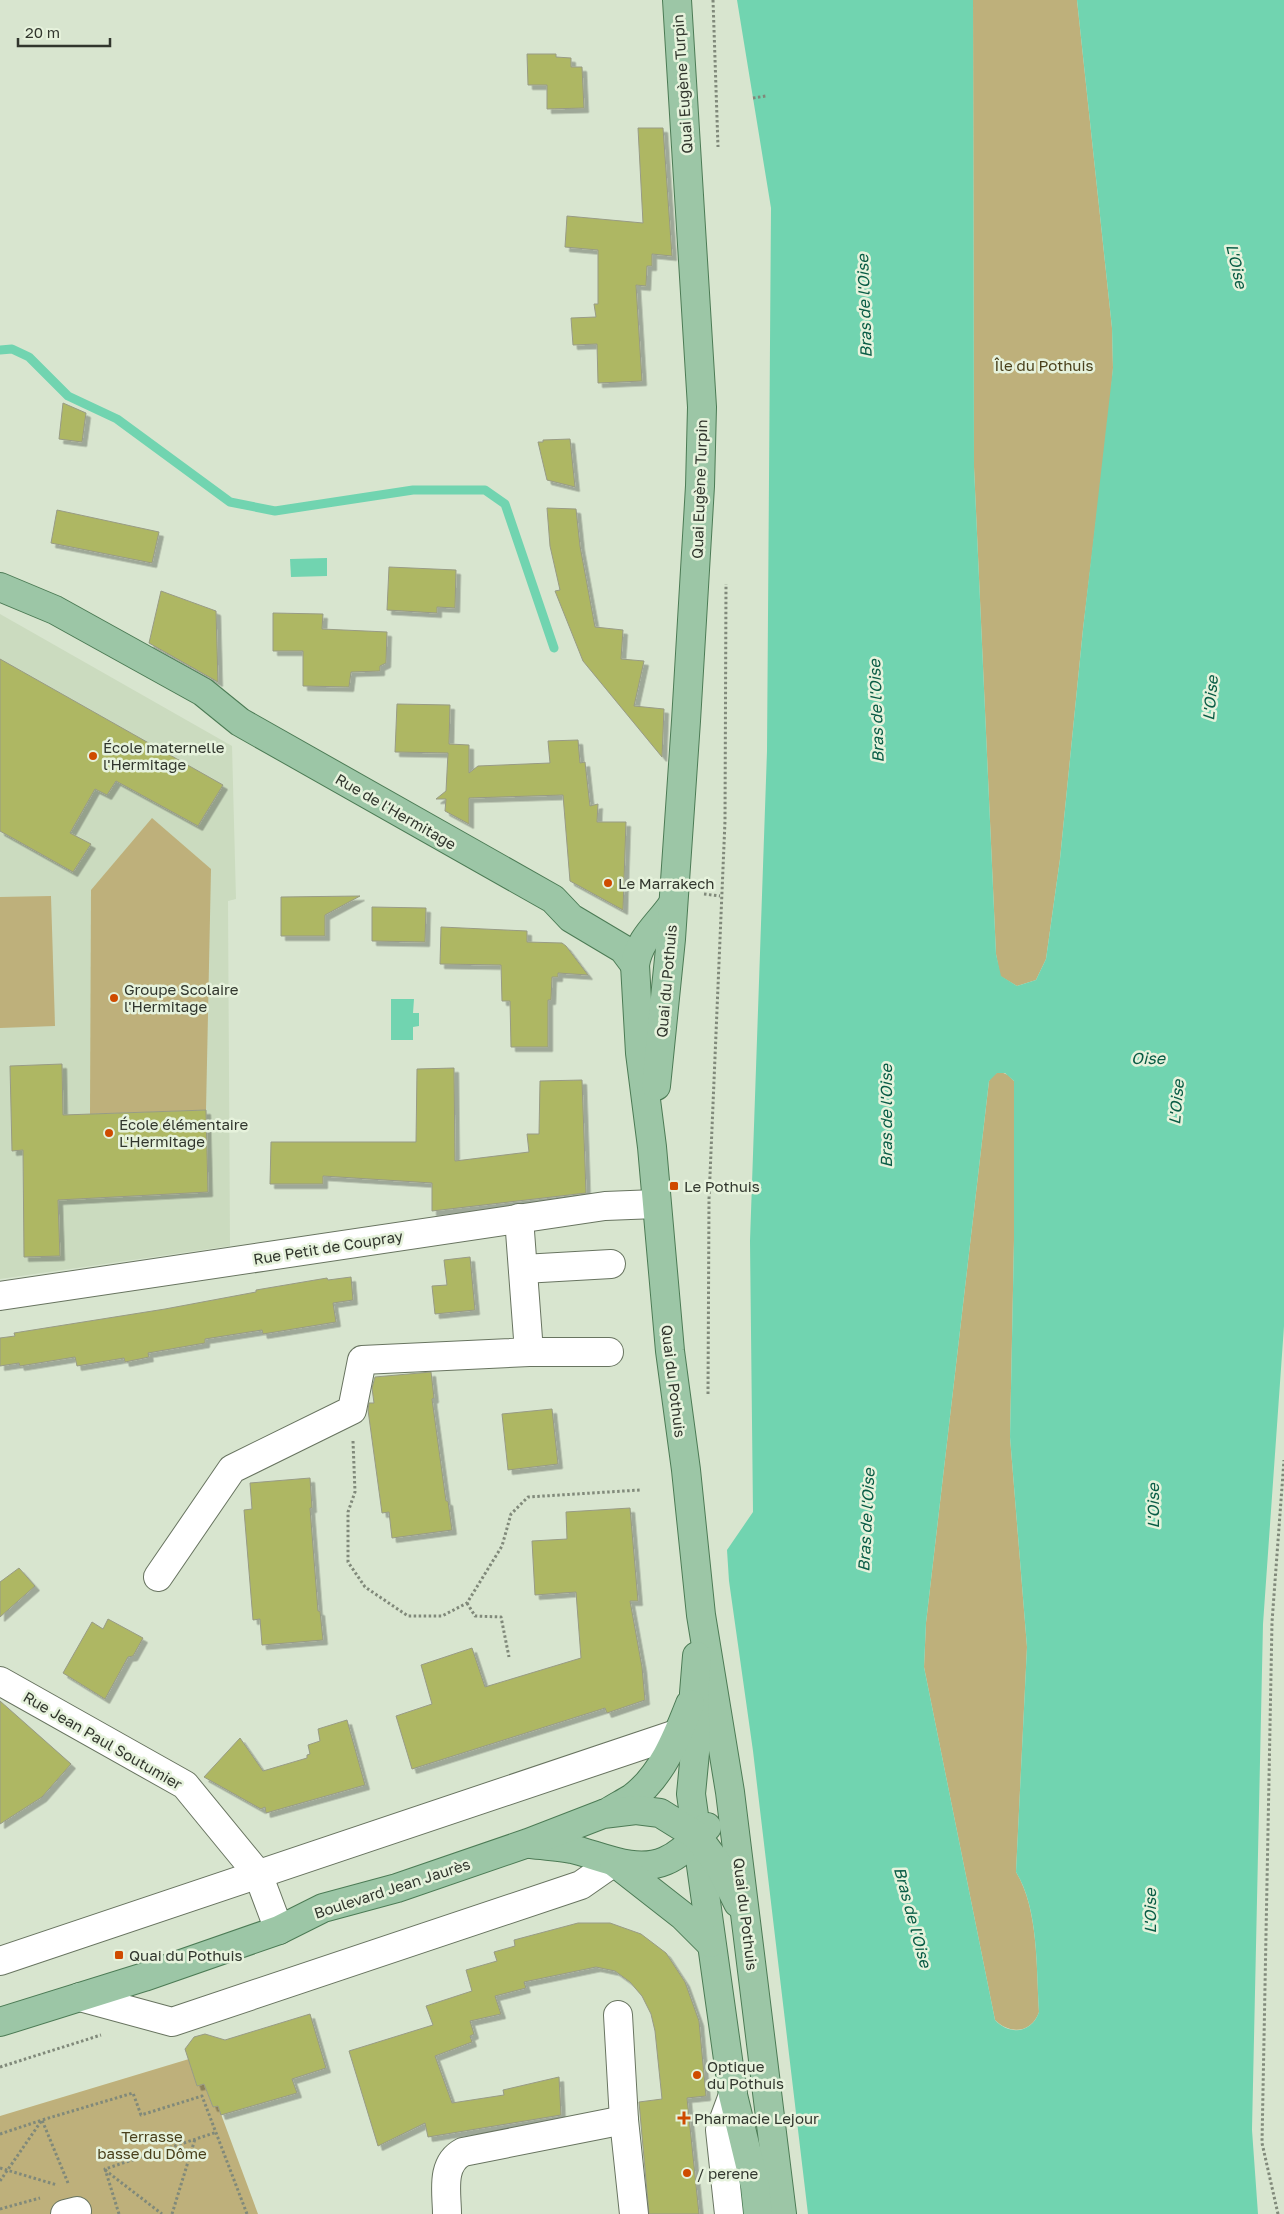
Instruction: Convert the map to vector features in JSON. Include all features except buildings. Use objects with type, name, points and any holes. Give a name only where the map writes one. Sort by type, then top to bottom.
[{"type":"main road","name":"Quai Eugène Turpin","points":[[672,905],[687,711],[700,486],[702,408],[677,0]]},
{"type":"main road","name":"Rue de l'Hermitage","points":[[6,590],[55,610],[194,687],[240,722],[552,899],[579,904],[621,929],[643,950]]},
{"type":"main road","name":"Quai du Pothuis","points":[[672,905],[643,950],[640,1053],[652,1147],[669,1343],[686,1470],[701,1614],[730,1792],[748,1922],[782,2214]]},
{"type":"main road","name":"Quai du Pothuis","points":[[643,950],[659,969],[665,1001],[652,1147]]},
{"type":"main road","name":"Quai du Pothuis","points":[[701,1614],[694,1693],[696,1742],[691,1794],[710,1943],[733,2095],[754,2186],[758,2214]]},
{"type":"main road","name":"Quai du Pothuis","points":[[603,1814],[633,1797],[653,1776],[665,1760],[694,1693]]},
{"type":"main road","points":[[528,1844],[572,1849],[614,1862],[648,1865],[665,1861],[681,1852],[716,1818],[730,1792]]},
{"type":"main road","points":[[603,1814],[636,1810],[660,1813],[697,1836],[720,1868],[748,1922]]},
{"type":"main road","name":"Boulevard Jean Jaurès","points":[[4,2015],[80,1997],[279,1930],[323,1908],[397,1888],[528,1844],[603,1814]]},
{"type":"main road","points":[[614,1862],[683,1916],[710,1943]]},
{"type":"street","name":"Rue Petit de Coupray","points":[[0,1296],[519,1218],[605,1206],[656,1204]]},
{"type":"street","points":[[519,1218],[529,1352]]},
{"type":"street","points":[[523,1269],[611,1264]]},
{"type":"street","points":[[158,1577],[232,1469],[352,1410],[362,1360],[529,1352],[609,1352]]},
{"type":"street","name":"Rue Jean Paul Soutumier","points":[[0,1681],[185,1784],[258,1874],[279,1930]]},
{"type":"street","points":[[0,1960],[678,1733]]},
{"type":"street","points":[[80,1997],[172,2022],[581,1885],[614,1862]]},
{"type":"street","points":[[618,2015],[624,2120],[634,2214]]},
{"type":"street","points":[[729,2214],[720,2130],[733,2095]]},
{"type":"street","points":[[448,2214],[446,2177],[453,2160],[463,2152],[624,2120]]},
{"type":"path","points":[[753,98],[766,96]]},
{"type":"path","points":[[708,1403],[709,1199],[720,896]]},
{"type":"path","points":[[352,1410],[355,1492],[348,1512],[348,1562],[365,1587],[408,1616],[442,1616],[467,1603],[502,1546],[511,1514],[528,1497],[640,1490]]},
{"type":"path","points":[[1278,2214],[1262,2143],[1272,1622],[1284,1460]]},
{"type":"path","points":[[467,1603],[475,1616],[501,1617],[509,1658]]},
{"type":"path","points":[[0,2067],[108,2032]]},
{"type":"path","points":[[0,2134],[133,2093],[141,2115],[202,2096],[247,2214]]},
{"type":"path","points":[[0,2181],[42,2120]]},
{"type":"path","points":[[0,2168],[71,2189],[42,2120]]},
{"type":"path","points":[[105,2169],[217,2132]]},
{"type":"path","points":[[172,2214],[195,2139]]},
{"type":"path","points":[[105,2169],[119,2214]]},
{"type":"path","points":[[105,2169],[162,2214]]},
{"type":"path","points":[[0,2209],[44,2196]]},
{"type":"shaded area","name":"Groupe Scolaire l'Hermitage","points":[[0,614],[232,746],[236,899],[228,901],[230,1246],[0,1279]]},
{"type":"green space","name":"Île du Pothuis","points":[[973,0],[1077,0],[1112,328],[1113,368],[1110,406],[1083,629],[1060,859],[1046,959],[1036,980],[1017,986],[1000,976],[996,954],[974,467]]},
{"type":"green space","points":[[152,818],[211,869],[206,1110],[90,1114],[91,890]]},
{"type":"green space","points":[[51,896],[55,1026],[0,1028],[0,897]]},
{"type":"green space","points":[[1001,1072],[1008,1075],[1014,1081],[1014,1240],[1010,1437],[1027,1647],[1016,1872],[1029,1904],[1033,1922],[1039,2012],[1031,2024],[1020,2030],[1007,2028],[995,2020],[924,1667],[926,1623],[989,1081],[993,1074]]},
{"type":"green space","name":"Terrasse basse du Dôme","points":[[189,2059],[197,2086],[204,2084],[213,2107],[218,2106],[258,2214],[0,2214],[0,2116]]},
{"type":"water","name":"Oise","points":[[737,0],[973,0],[974,467],[996,954],[1001,976],[1017,986],[1036,980],[1046,959],[1060,859],[1083,629],[1113,368],[1112,328],[1077,0],[1284,0],[1284,1326],[1263,1624],[1252,2130],[1258,2214],[808,2214],[753,1751],[729,1581],[727,1550],[753,1512],[750,1241],[767,751],[771,208]],"holes":[[[997,1073],[1005,1073],[1014,1081],[1014,1240],[1010,1437],[1027,1647],[1016,1872],[1029,1903],[1033,1921],[1039,2012],[1031,2024],[1020,2030],[1007,2028],[995,2020],[924,1667],[926,1623],[989,1081]]]},
{"type":"water","points":[[327,558],[327,576],[291,577],[290,559]]},
{"type":"water","points":[[391,999],[414,999],[413,1013],[419,1013],[419,1026],[413,1027],[413,1040],[391,1040]]},
{"type":"waterway","points":[[0,350],[12,349],[29,357],[68,396],[117,419],[230,502],[275,511],[413,490],[485,490],[505,504],[554,648]]},
{"type":"place","name":"École maternelle l'Hermitage","points":[[93,756]]},
{"type":"place","name":"Le Marrakech","points":[[608,883]]},
{"type":"place","name":"Groupe Scolaire l'Hermitage","points":[[114,998]]},
{"type":"place","name":"École élémentaire L'Hermitage","points":[[109,1133]]},
{"type":"place","name":"Le Pothuis","points":[[674,1186]]},
{"type":"place","name":"Quai du Pothuis","points":[[119,1955]]},
{"type":"place","name":"Optique du Pothuis","points":[[697,2075]]},
{"type":"place","name":"Pharmacie Lejour","points":[[684,2118]]},
{"type":"place","name":"/ perene","points":[[687,2173]]},
{"type":"water label","name":"L'Oise","points":[[1237,266]]},
{"type":"water label","name":"Bras de l'Oise","points":[[864,306]]},
{"type":"water label","name":"L'Oise","points":[[1210,698]]},
{"type":"water label","name":"Bras de l'Oise","points":[[876,711]]},
{"type":"water label","name":"L'Oise","points":[[1176,1102]]},
{"type":"water label","name":"Bras de l'Oise","points":[[886,1116]]},
{"type":"water label","name":"L'Oise","points":[[1153,1506]]},
{"type":"water label","name":"Bras de l'Oise","points":[[866,1520]]},
{"type":"water label","name":"L'Oise","points":[[1150,1911]]},
{"type":"water label","name":"Bras de l'Oise","points":[[913,1917]]}]
